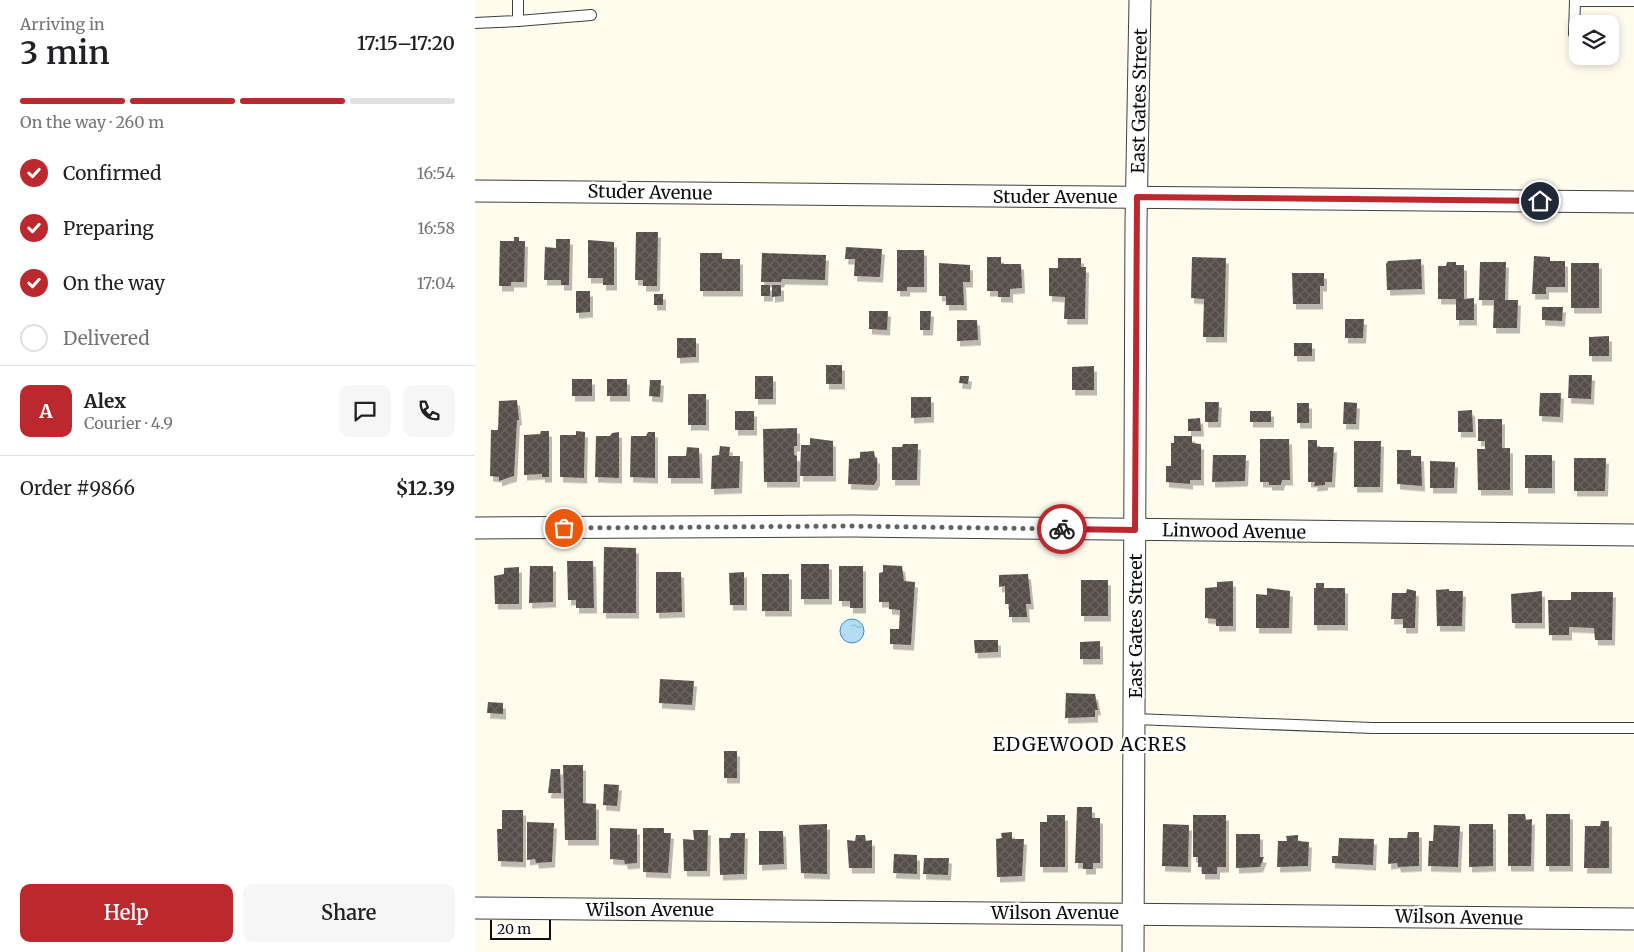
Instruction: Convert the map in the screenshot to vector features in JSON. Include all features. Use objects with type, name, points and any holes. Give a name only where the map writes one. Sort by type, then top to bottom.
[{"type":"street","name":"East Gates Street","points":[[1133,952],[1137,197],[1140,0]]},
{"type":"street","name":"Studer Avenue","points":[[475,191],[1634,202]]},
{"type":"street","name":"Linwood Avenue","points":[[475,528],[852,526],[1634,535]]},
{"type":"street","name":"Wilson Avenue","points":[[475,908],[1634,919]]},
{"type":"lane","points":[[518,0],[518,21]]},
{"type":"lane","points":[[1574,15],[1575,0],[1634,1]]},
{"type":"lane","points":[[475,23],[591,16]]},
{"type":"lane","points":[[1134,719],[1373,728],[1634,728]]},
{"type":"water","points":[[852,619],[860,623],[864,631],[860,639],[852,643],[844,639],[840,631],[844,623]]},
{"type":"building","points":[[636,232],[658,232],[657,286],[643,286],[643,280],[635,280]]},
{"type":"building","points":[[514,237],[519,237],[519,241],[525,241],[524,282],[511,282],[511,286],[499,286],[500,241],[514,241]]},
{"type":"building","points":[[556,239],[570,239],[569,285],[561,285],[561,280],[544,280],[545,247],[556,248]]},
{"type":"building","points":[[588,240],[614,242],[614,285],[603,285],[603,278],[588,278]]},
{"type":"building","points":[[846,247],[882,249],[880,277],[854,276],[855,259],[845,259]]},
{"type":"building","points":[[897,250],[924,250],[924,287],[907,287],[907,291],[897,291]]},
{"type":"building","points":[[700,253],[722,253],[722,259],[740,259],[740,291],[700,291]]},
{"type":"building","points":[[762,253],[826,255],[825,280],[782,279],[781,282],[761,282]]},
{"type":"building","points":[[1534,256],[1550,257],[1550,261],[1565,261],[1565,287],[1546,287],[1546,294],[1532,294]]},
{"type":"building","points":[[987,257],[1001,257],[1001,264],[1021,264],[1022,288],[1010,289],[1010,297],[998,297],[998,291],[987,291]]},
{"type":"building","points":[[1192,257],[1226,258],[1224,337],[1203,337],[1204,299],[1191,298]]},
{"type":"building","points":[[1058,258],[1081,258],[1081,267],[1086,267],[1085,319],[1064,319],[1065,297],[1049,296],[1049,268],[1058,268]]},
{"type":"building","points":[[1421,259],[1422,289],[1387,290],[1386,264],[1388,261]]},
{"type":"building","points":[[1447,262],[1456,262],[1456,265],[1464,265],[1464,299],[1474,298],[1474,320],[1456,320],[1456,299],[1438,299],[1438,266],[1446,266]]},
{"type":"building","points":[[1480,262],[1506,262],[1505,300],[1518,300],[1517,328],[1493,328],[1494,300],[1479,300]]},
{"type":"building","points":[[939,263],[970,265],[970,282],[963,282],[964,305],[946,305],[946,296],[939,296]]},
{"type":"building","points":[[1571,263],[1599,263],[1599,308],[1571,308]]},
{"type":"building","points":[[1292,273],[1324,273],[1324,286],[1320,286],[1320,304],[1293,304]]},
{"type":"building","points":[[761,285],[770,285],[770,296],[761,296]]},
{"type":"building","points":[[772,285],[781,285],[781,296],[772,297]]},
{"type":"building","points":[[576,291],[590,291],[590,312],[576,313]]},
{"type":"building","points":[[654,294],[663,294],[663,305],[654,305]]},
{"type":"building","points":[[1542,307],[1563,307],[1562,321],[1542,320]]},
{"type":"building","points":[[869,311],[888,311],[887,330],[869,329]]},
{"type":"building","points":[[920,311],[931,311],[930,330],[920,330]]},
{"type":"building","points":[[1345,319],[1364,319],[1363,338],[1345,338]]},
{"type":"building","points":[[957,320],[977,320],[978,340],[957,341]]},
{"type":"building","points":[[1609,336],[1609,356],[1589,356],[1589,337]]},
{"type":"building","points":[[677,338],[696,338],[696,357],[677,358]]},
{"type":"building","points":[[1294,343],[1312,343],[1312,356],[1294,356]]},
{"type":"building","points":[[826,365],[842,365],[842,384],[826,384]]},
{"type":"building","points":[[1094,366],[1094,390],[1072,390],[1072,367]]},
{"type":"building","points":[[1569,375],[1592,375],[1591,399],[1568,398]]},
{"type":"building","points":[[755,376],[773,376],[773,399],[755,399]]},
{"type":"building","points":[[960,376],[969,376],[968,384],[959,383]]},
{"type":"building","points":[[572,379],[592,379],[592,396],[572,396]]},
{"type":"building","points":[[607,379],[627,379],[627,396],[607,396]]},
{"type":"building","points":[[650,380],[661,380],[660,397],[649,396]]},
{"type":"building","points":[[1540,393],[1561,393],[1560,417],[1539,416]]},
{"type":"building","points":[[688,394],[706,394],[706,425],[688,425]]},
{"type":"building","points":[[911,397],[931,397],[931,417],[911,418]]},
{"type":"building","points":[[517,400],[519,420],[517,420],[514,476],[499,481],[499,477],[490,476],[491,430],[498,430],[499,401]]},
{"type":"building","points":[[1205,402],[1219,402],[1218,422],[1205,422]]},
{"type":"building","points":[[1344,402],[1357,403],[1356,424],[1343,424]]},
{"type":"building","points":[[1297,403],[1309,403],[1309,423],[1297,423]]},
{"type":"building","points":[[1472,410],[1473,432],[1458,432],[1458,411]]},
{"type":"building","points":[[735,411],[754,411],[754,430],[735,430]]},
{"type":"building","points":[[1250,411],[1271,411],[1271,422],[1250,422]]},
{"type":"building","points":[[1200,418],[1201,431],[1188,431],[1188,419]]},
{"type":"building","points":[[1478,419],[1502,419],[1502,448],[1510,448],[1510,490],[1478,490],[1477,449],[1485,449],[1485,441],[1478,441]]},
{"type":"building","points":[[797,428],[797,446],[794,446],[794,455],[797,456],[797,482],[764,482],[763,429]]},
{"type":"building","points":[[541,431],[549,431],[549,477],[542,477],[542,474],[524,475],[524,435],[540,434]]},
{"type":"building","points":[[576,431],[585,432],[584,478],[560,477],[560,435],[576,435]]},
{"type":"building","points":[[619,432],[619,478],[595,477],[596,436],[610,436],[612,433]]},
{"type":"building","points":[[648,432],[655,432],[655,478],[630,477],[631,436],[646,436]]},
{"type":"building","points":[[1174,436],[1192,436],[1192,443],[1201,444],[1201,480],[1190,480],[1190,484],[1166,482],[1166,466],[1171,466],[1171,443],[1174,443]]},
{"type":"building","points":[[810,438],[833,441],[833,476],[800,476],[801,445],[810,445]]},
{"type":"building","points":[[1260,439],[1289,439],[1290,480],[1282,480],[1281,485],[1269,485],[1269,482],[1260,482]]},
{"type":"building","points":[[1308,440],[1317,440],[1317,447],[1334,447],[1332,482],[1325,482],[1325,485],[1314,486],[1315,482],[1308,482]]},
{"type":"building","points":[[1354,441],[1381,441],[1380,487],[1354,487]]},
{"type":"building","points":[[903,444],[918,444],[917,480],[892,480],[892,447],[902,447]]},
{"type":"building","points":[[720,446],[730,447],[729,456],[740,456],[739,488],[711,489],[712,456],[719,455]]},
{"type":"building","points":[[687,447],[699,448],[700,478],[668,478],[668,456],[686,456]]},
{"type":"building","points":[[1397,450],[1411,450],[1411,456],[1421,456],[1422,486],[1397,484]]},
{"type":"building","points":[[874,451],[875,458],[877,458],[877,480],[874,485],[848,484],[849,459],[860,458],[860,452]]},
{"type":"building","points":[[1213,455],[1246,455],[1245,481],[1212,482]]},
{"type":"building","points":[[1525,455],[1552,455],[1552,488],[1525,488]]},
{"type":"building","points":[[1574,458],[1606,458],[1605,491],[1574,491]]},
{"type":"building","points":[[1430,461],[1455,462],[1454,488],[1430,488]]},
{"type":"building","points":[[604,547],[636,548],[636,613],[603,613]]},
{"type":"building","points":[[567,561],[593,561],[594,608],[576,608],[576,600],[568,600]]},
{"type":"building","points":[[801,564],[829,564],[829,599],[801,599]]},
{"type":"building","points":[[883,565],[902,566],[904,581],[915,582],[911,645],[890,644],[890,629],[899,629],[900,610],[889,609],[889,602],[879,602],[879,573],[883,572]]},
{"type":"building","points":[[530,566],[553,566],[553,602],[529,603]]},
{"type":"building","points":[[839,566],[863,566],[863,608],[850,608],[850,601],[839,601]]},
{"type":"building","points":[[519,567],[519,604],[495,604],[494,576],[504,574],[504,568]]},
{"type":"building","points":[[656,572],[681,572],[682,612],[656,613]]},
{"type":"building","points":[[744,572],[744,605],[730,605],[729,573]]},
{"type":"building","points":[[762,574],[789,574],[789,611],[762,611]]},
{"type":"building","points":[[1028,574],[1031,604],[1026,604],[1027,617],[1009,617],[1009,604],[1005,604],[1005,586],[999,587],[999,575]]},
{"type":"building","points":[[1081,580],[1108,580],[1108,616],[1081,616]]},
{"type":"building","points":[[1233,581],[1233,626],[1216,626],[1216,619],[1205,618],[1205,588],[1217,587],[1217,582]]},
{"type":"building","points":[[1316,583],[1324,583],[1324,588],[1345,588],[1345,625],[1314,625],[1314,588],[1316,588]]},
{"type":"building","points":[[1267,588],[1290,591],[1289,628],[1256,628],[1256,594],[1267,595]]},
{"type":"building","points":[[1407,589],[1416,591],[1415,628],[1403,628],[1403,619],[1391,619],[1392,593],[1406,593]]},
{"type":"building","points":[[1449,589],[1449,591],[1463,591],[1462,626],[1437,626],[1436,590]]},
{"type":"building","points":[[1542,591],[1542,623],[1512,623],[1511,594]]},
{"type":"building","points":[[1571,592],[1613,592],[1612,640],[1595,640],[1594,628],[1569,627],[1569,635],[1549,635],[1548,600],[1571,600]]},
{"type":"building","points":[[974,640],[998,640],[998,652],[975,653]]},
{"type":"building","points":[[1100,641],[1100,659],[1080,659],[1080,642]]},
{"type":"building","points":[[660,679],[694,681],[692,705],[659,703]]},
{"type":"building","points":[[1066,693],[1095,694],[1098,710],[1095,710],[1095,717],[1065,718]]},
{"type":"building","points":[[488,702],[503,703],[503,714],[487,713]]},
{"type":"building","points":[[724,751],[737,751],[737,778],[724,778]]},
{"type":"building","points":[[563,765],[583,765],[583,803],[596,804],[596,840],[565,840]]},
{"type":"building","points":[[551,769],[560,769],[561,793],[548,793]]},
{"type":"building","points":[[604,784],[619,785],[617,806],[603,805]]},
{"type":"building","points":[[1077,807],[1092,807],[1092,818],[1100,818],[1100,863],[1093,863],[1093,869],[1083,869],[1083,863],[1075,863]]},
{"type":"building","points":[[502,810],[523,810],[523,862],[498,861],[497,829],[502,829]]},
{"type":"building","points":[[1508,814],[1525,814],[1526,820],[1532,819],[1531,866],[1508,866]]},
{"type":"building","points":[[1546,814],[1570,814],[1570,866],[1546,866]]},
{"type":"building","points":[[1047,815],[1065,815],[1065,867],[1040,867],[1040,822],[1047,822]]},
{"type":"building","points":[[1193,815],[1226,815],[1226,867],[1217,867],[1217,874],[1202,874],[1202,867],[1198,867],[1198,857],[1193,857]]},
{"type":"building","points":[[1601,821],[1609,821],[1609,868],[1584,868],[1585,826],[1600,826]]},
{"type":"building","points":[[527,822],[554,823],[552,862],[536,863],[535,859],[527,860]]},
{"type":"building","points":[[827,824],[827,874],[801,873],[799,825]]},
{"type":"building","points":[[1163,824],[1189,825],[1188,867],[1162,866]]},
{"type":"building","points":[[1469,824],[1493,824],[1493,866],[1469,867]]},
{"type":"building","points":[[1434,825],[1460,826],[1458,867],[1428,866],[1429,841],[1433,841]]},
{"type":"building","points":[[610,828],[637,829],[637,863],[625,864],[624,860],[610,859]]},
{"type":"building","points":[[643,828],[664,828],[664,833],[671,833],[668,873],[643,872]]},
{"type":"building","points":[[693,830],[708,830],[707,871],[684,871],[683,839],[694,840]]},
{"type":"building","points":[[759,831],[783,831],[784,864],[759,865]]},
{"type":"building","points":[[1012,832],[1012,839],[1024,839],[1022,876],[997,877],[996,839],[1002,838],[1001,833]]},
{"type":"building","points":[[1408,832],[1419,832],[1419,866],[1398,867],[1397,863],[1388,864],[1389,838],[1407,838]]},
{"type":"building","points":[[731,833],[745,833],[744,874],[720,875],[719,838],[730,838]]},
{"type":"building","points":[[1236,834],[1260,834],[1260,857],[1264,857],[1260,867],[1236,868]]},
{"type":"building","points":[[856,835],[865,835],[866,841],[872,840],[872,868],[849,868],[847,840],[855,841]]},
{"type":"building","points":[[1298,835],[1298,841],[1309,842],[1308,866],[1277,867],[1278,841],[1287,841],[1286,836]]},
{"type":"building","points":[[1339,838],[1374,839],[1373,865],[1332,863],[1332,856],[1338,856]]},
{"type":"building","points":[[894,854],[917,855],[917,874],[893,873]]},
{"type":"building","points":[[924,858],[949,858],[948,875],[923,874]]},
{"type":"way so far","points":[[564,528],[852,526],[1062,529]]},
{"type":"district","name":"EDGEWOOD ACRES","points":[[1090,744]]},
{"type":"route","points":[[1062,529],[1135,530],[1137,197],[1540,201]]}]
